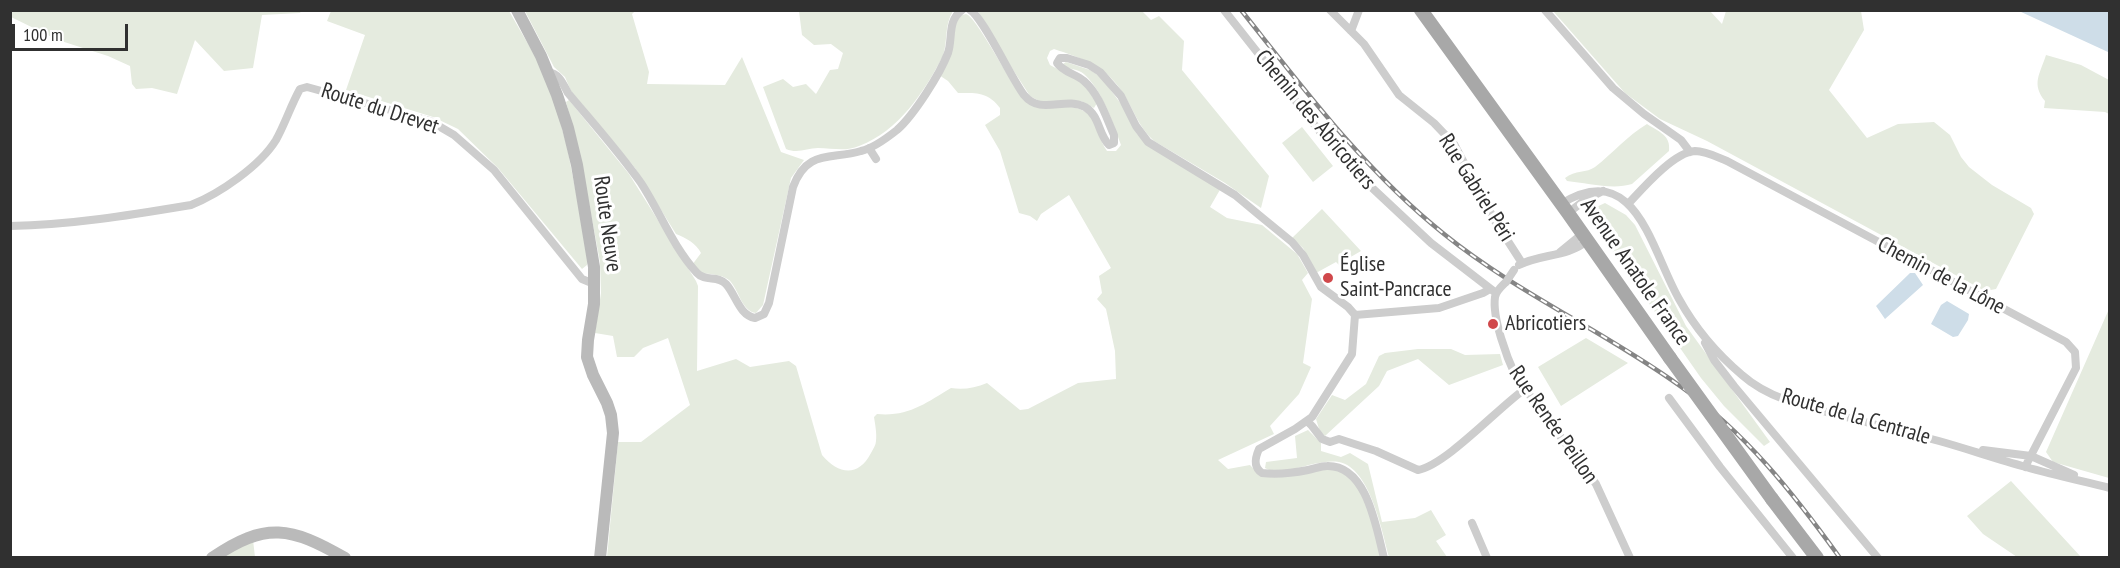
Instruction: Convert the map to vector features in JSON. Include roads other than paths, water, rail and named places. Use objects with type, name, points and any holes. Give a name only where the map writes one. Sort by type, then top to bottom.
[{"type":"main road","name":"Avenue Anatole France","points":[[1420,10],[1772,499],[1817,558]]},
{"type":"street","name":"Route Neuve","points":[[517,10],[548,72],[565,115],[577,165],[593,253],[594,284],[587,357],[593,375],[608,403],[613,433],[600,558]]},
{"type":"street","points":[[548,72],[557,75],[568,93],[640,183],[697,274],[723,281],[751,318],[762,316],[769,303],[793,187],[800,172],[815,159],[855,153],[869,148],[898,129],[916,109],[947,53],[953,22],[962,10]]},
{"type":"street","points":[[970,10],[984,24],[1014,80],[1031,102],[1042,106],[1071,104],[1082,106],[1094,115],[1104,139],[1112,145],[1114,135],[1093,91],[1078,76],[1060,68],[1057,63],[1060,58],[1067,58],[1089,65],[1100,72],[1121,96],[1136,126],[1148,142],[1235,195],[1292,242],[1304,255],[1321,287],[1355,315],[1352,354],[1330,390],[1307,422],[1259,449],[1255,458],[1256,466],[1262,473],[1275,475],[1326,466],[1341,468],[1353,475],[1367,499],[1384,558]]},
{"type":"street","name":"Chemin des Abricotiers","points":[[1224,10],[1332,147],[1353,170],[1431,243],[1493,291]]},
{"type":"street","name":"Rue Gabriel Péri","points":[[1330,10],[1364,44],[1399,95],[1434,123],[1454,144],[1495,221],[1522,263]]},
{"type":"street","points":[[1351,31],[1359,10]]},
{"type":"street","points":[[1545,10],[1613,88],[1644,114],[1681,140],[1690,152],[1672,161],[1629,203],[1603,191],[1564,209]]},
{"type":"street","name":"Route du Drevet","points":[[10,226],[48,225],[118,218],[191,205],[201,201],[262,159],[276,139],[300,89],[307,87],[430,121],[454,135],[494,170],[582,279],[594,284]]},
{"type":"street","points":[[869,148],[876,159]]},
{"type":"street","name":"Chemin de la Lône","points":[[1690,152],[1709,153],[1727,161],[2072,347],[2076,355],[2076,368],[2025,467]]},
{"type":"street","name":"Route de la Centrale","points":[[1629,203],[1644,226],[1677,295],[1714,360],[1878,558]]},
{"type":"street","points":[[1355,315],[1439,308],[1493,291],[1506,282],[1522,263],[1559,252],[1585,237]]},
{"type":"street","name":"Rue Renée Peillon","points":[[1493,291],[1505,350],[1516,377],[1596,484],[1630,558]]},
{"type":"street","name":"Route de la Centrale","points":[[1701,334],[1751,383],[1806,406],[2109,488]]},
{"type":"street","points":[[1734,386],[1741,375]]},
{"type":"street","points":[[1749,405],[1748,396],[1751,383]]},
{"type":"street","points":[[1307,422],[1322,439],[1330,442],[1339,440],[1376,451],[1418,470],[1424,469],[1450,452],[1525,389]]},
{"type":"street","points":[[1669,398],[1720,467],[1793,558]]},
{"type":"street","name":"Route de la Centrale","points":[[1959,447],[2031,456],[2094,484]]},
{"type":"street","points":[[1472,523],[1487,558]]},
{"type":"street","points":[[212,558],[241,540],[261,533],[278,532],[312,540],[345,558]]},
{"type":"railway","points":[[1241,10],[1337,128],[1415,210],[1501,275],[1651,366],[1704,404],[1767,465],[1840,558]]},
{"type":"place","name":"Église Saint-Pancrace","points":[[1328,278]]},
{"type":"place","name":"Abricotiers","points":[[1493,324]]}]
